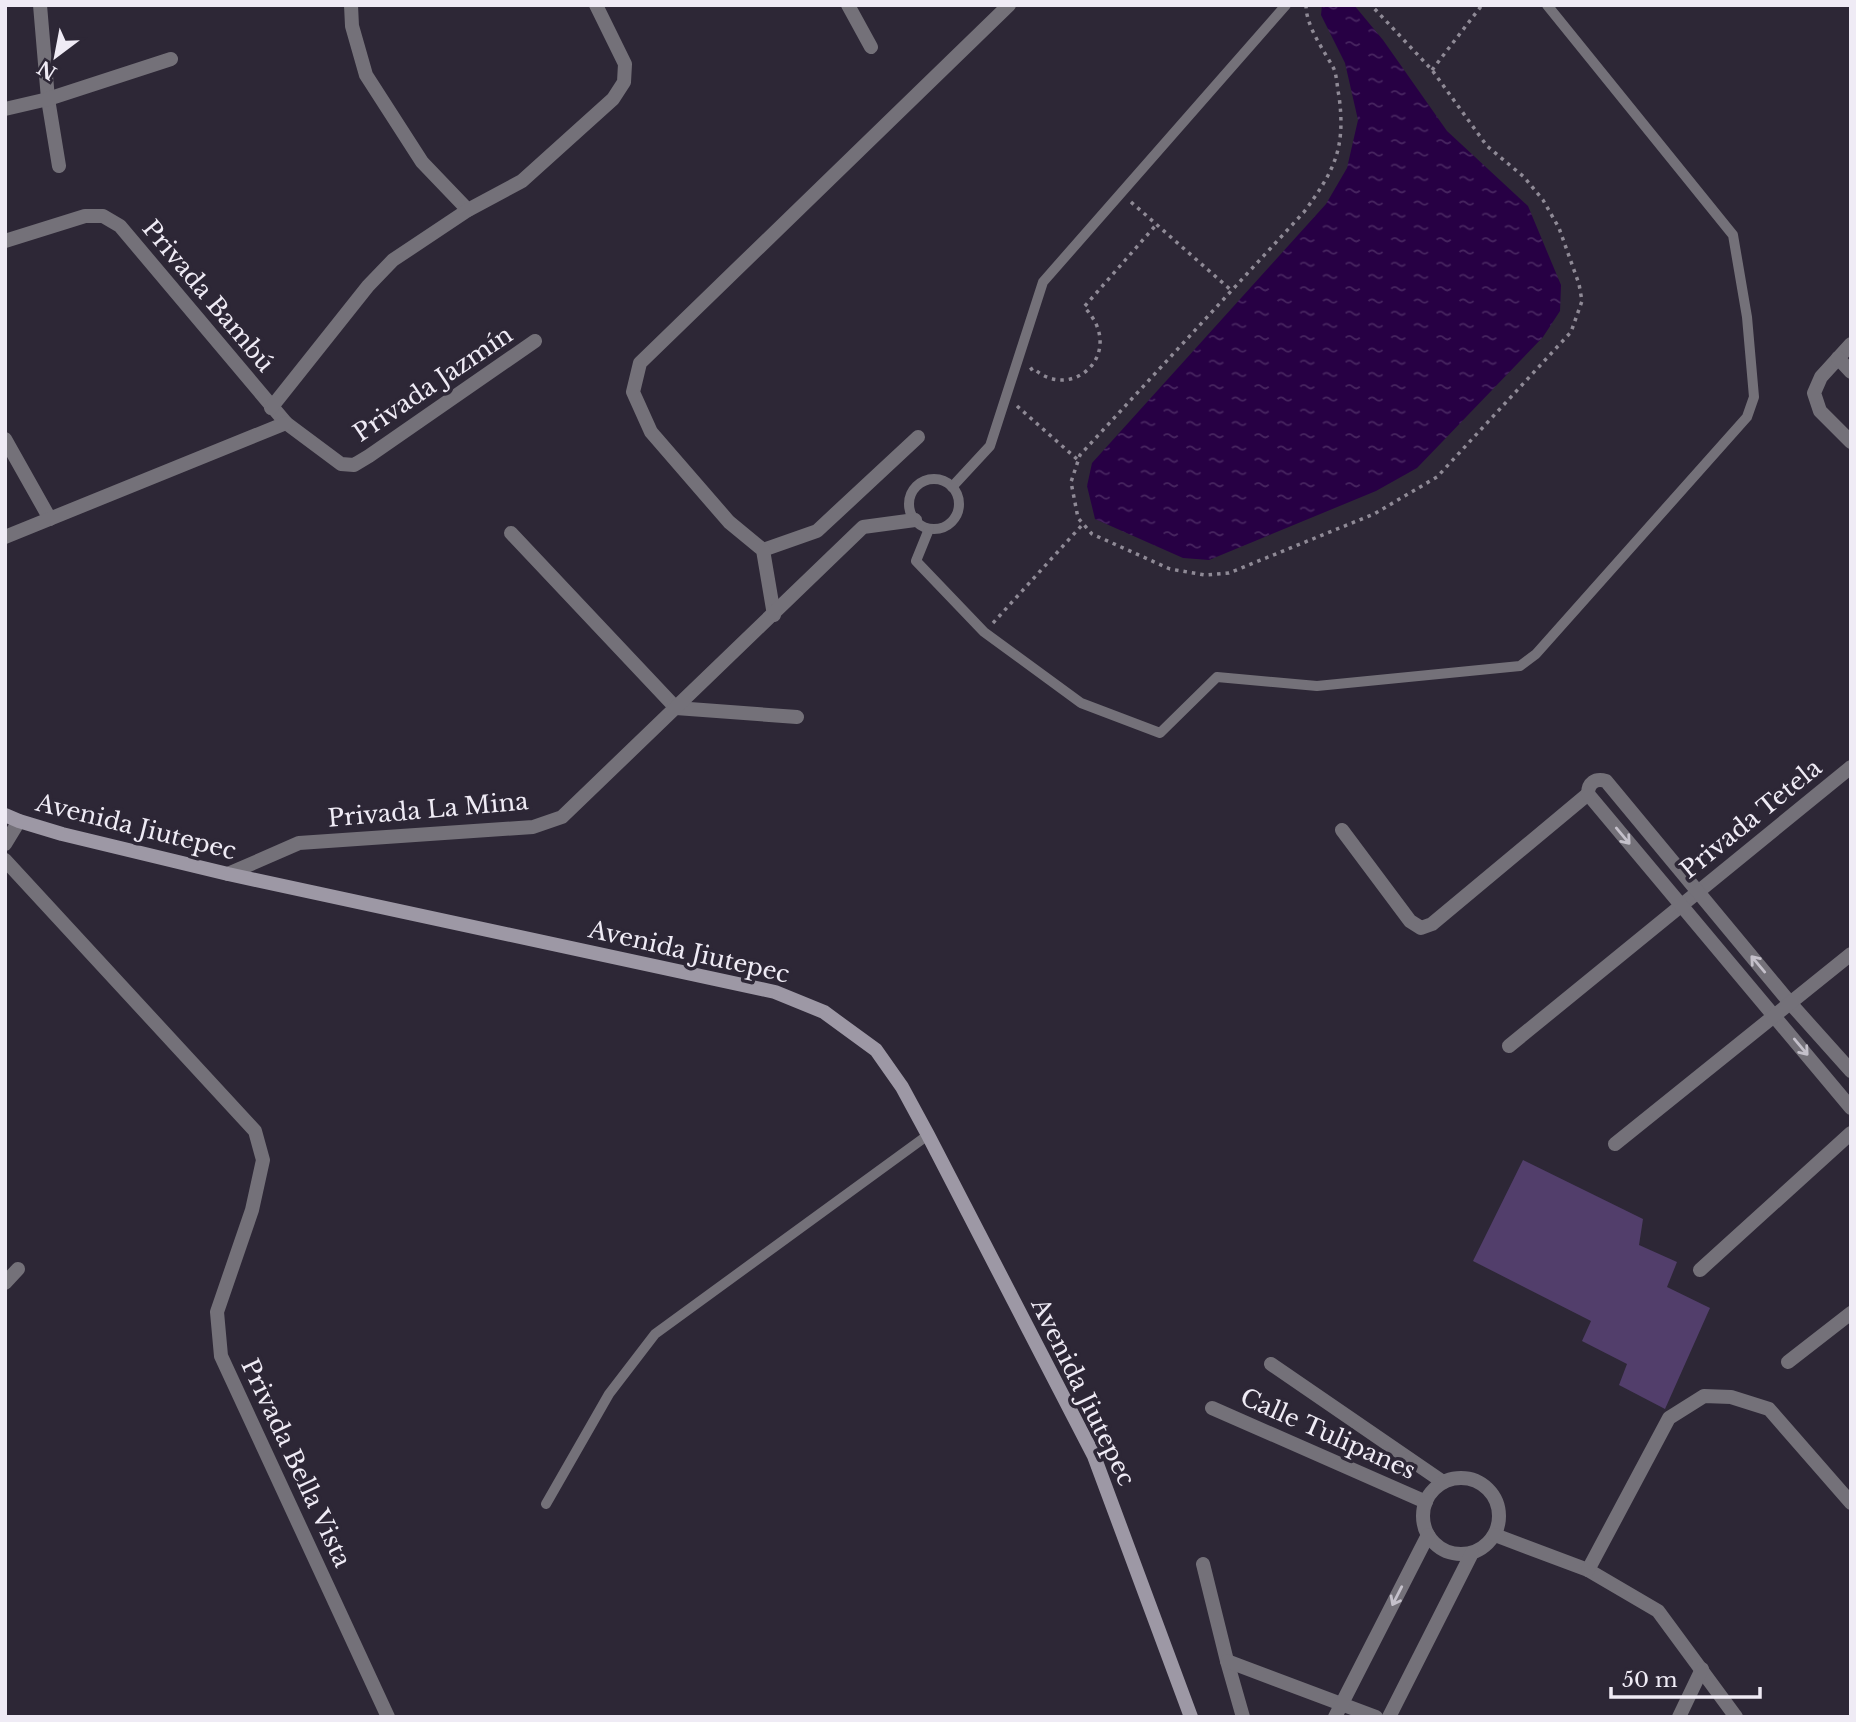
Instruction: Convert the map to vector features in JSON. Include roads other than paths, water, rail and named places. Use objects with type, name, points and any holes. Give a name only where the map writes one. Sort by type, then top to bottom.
[{"type":"main road","name":"Avenida Jiutepec","points":[[12,818],[228,874],[775,992],[824,1012],[876,1050],[902,1087],[928,1135],[1094,1455],[1191,1717]]},
{"type":"street","points":[[40,5],[48,99],[59,166]]},
{"type":"street","points":[[351,5],[352,26],[366,75],[422,162],[468,210]]},
{"type":"street","points":[[271,408],[368,286],[393,260],[468,210],[522,181],[613,99],[624,82],[625,64],[596,5]]},
{"type":"street","points":[[848,5],[871,47]]},
{"type":"street","points":[[774,615],[763,550],[729,522],[651,432],[633,392],[640,363],[1009,5]]},
{"type":"street","points":[[5,109],[48,99],[171,59]]},
{"type":"street","name":"Privada Bambú","points":[[5,241],[85,216],[103,216],[120,226],[286,423]]},
{"type":"street","name":"Privada Jazmín","points":[[286,423],[341,464],[354,465],[536,341]]},
{"type":"street","points":[[1851,344],[1821,377],[1814,393],[1820,411],[1851,442]]},
{"type":"street","points":[[1838,358],[1851,372]]},
{"type":"street","points":[[5,537],[286,423]]},
{"type":"street","points":[[763,550],[817,531],[918,437]]},
{"type":"street","points":[[5,439],[50,519]]},
{"type":"street","name":"Privada La Mina","points":[[228,874],[299,843],[533,827],[562,817],[863,527],[915,520]]},
{"type":"street","points":[[511,533],[676,708],[797,717]]},
{"type":"street","name":"Privada Tetela","points":[[1509,1046],[1851,767]]},
{"type":"street","points":[[1851,1071],[1791,1004],[1606,781],[1600,779],[1592,782],[1588,794],[1851,1108]]},
{"type":"street","points":[[1342,830],[1410,921],[1421,928],[1432,924],[1588,794]]},
{"type":"street","points":[[5,844],[12,818]]},
{"type":"street","name":"Privada Bella Vista","points":[[5,860],[255,1131],[263,1160],[252,1210],[216,1312],[221,1356],[388,1717]]},
{"type":"street","points":[[1615,1144],[1851,954]]},
{"type":"street","points":[[1700,1270],[1851,1133]]},
{"type":"street","points":[[5,1283],[18,1269]]},
{"type":"street","points":[[1788,1362],[1851,1313]]},
{"type":"street","points":[[1271,1363],[1443,1482]]},
{"type":"street","points":[[1588,1570],[1669,1418],[1704,1396],[1731,1397],[1769,1409],[1851,1503]]},
{"type":"street","name":"Calle Tulipanes","points":[[1212,1408],[1426,1502]]},
{"type":"street","points":[[1459,1478],[1475,1480],[1489,1489],[1498,1503],[1500,1520],[1495,1535],[1481,1550],[1461,1555],[1442,1549],[1428,1535],[1424,1525],[1426,1502],[1443,1482],[1459,1478]]},
{"type":"street","points":[[1335,1717],[1428,1535]]},
{"type":"street","points":[[1495,1535],[1588,1570],[1658,1611],[1736,1717]]},
{"type":"street","points":[[1389,1717],[1472,1553]]},
{"type":"street","points":[[1203,1564],[1243,1717]]},
{"type":"street","points":[[1227,1661],[1376,1717]]},
{"type":"street","points":[[1679,1717],[1702,1669]]},
{"type":"lane","points":[[953,487],[989,446],[1044,282],[1286,5]]},
{"type":"lane","points":[[929,529],[916,561],[984,632],[1081,704],[1160,733],[1217,677],[1317,686],[1520,666],[1545,644],[1748,417],[1754,397],[1747,317],[1733,235],[1547,5]]},
{"type":"lane","points":[[934,480],[953,487],[958,498],[958,514],[946,527],[929,529],[915,520],[909,506],[910,498],[919,485],[934,480]]},
{"type":"lane","points":[[546,1504],[609,1394],[655,1334],[928,1135]]},
{"type":"water","points":[[1322,5],[1354,5],[1383,40],[1447,131],[1528,206],[1561,285],[1560,311],[1543,337],[1417,468],[1376,491],[1209,560],[1183,558],[1095,519],[1087,486],[1092,463],[1326,204],[1347,168],[1358,120],[1345,63],[1321,15]]}]
